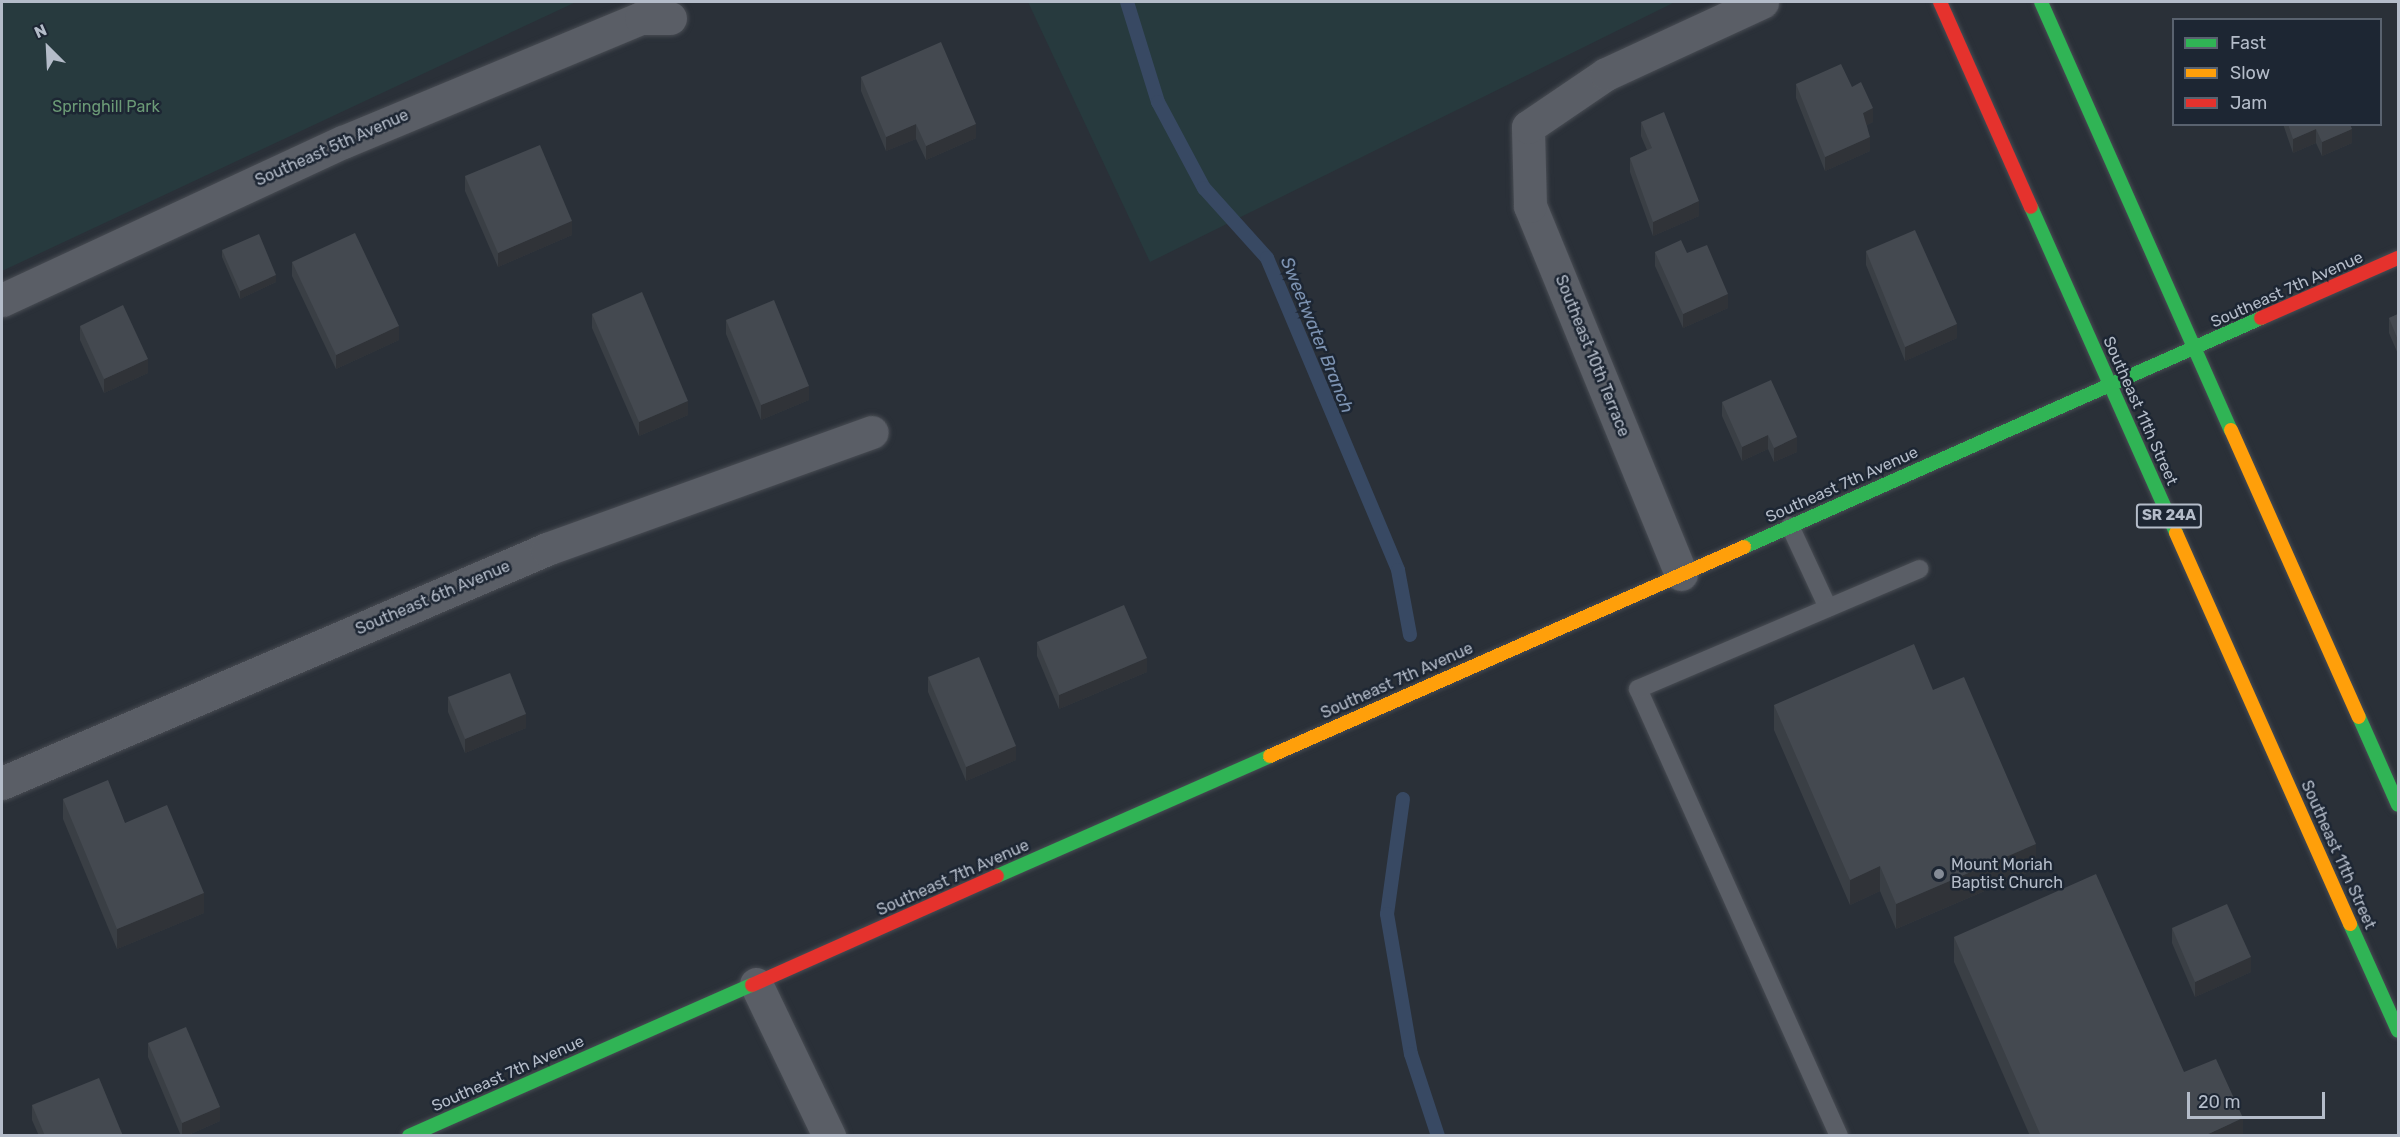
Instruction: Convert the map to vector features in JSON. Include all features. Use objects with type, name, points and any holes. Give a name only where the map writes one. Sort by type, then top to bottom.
[{"type":"main road","name":"Southeast 11th Street","points":[[1940,2],[2398,1031]]},
{"type":"main road","points":[[2041,2],[2398,805]]},
{"type":"main road","name":"Southeast 7th Avenue","points":[[409,1136],[2398,258]]},
{"type":"street","name":"Southeast 10th Terrace","points":[[1681,574],[1530,206],[1528,127],[1606,74],[1762,2]]},
{"type":"street","name":"Southeast 5th Avenue","points":[[2,300],[343,142],[641,18],[670,18]]},
{"type":"street","name":"Southeast 6th Avenue","points":[[2,783],[547,549],[872,432]]},
{"type":"street","points":[[756,984],[829,1136]]},
{"type":"lane","points":[[1791,526],[1828,608]]},
{"type":"lane","points":[[1839,1136],[1638,689],[1919,570]]},
{"type":"green space","name":"Springhill Park","points":[[2,2],[576,2],[2,271]]},
{"type":"green space","points":[[1028,2],[1675,2],[1150,262]]},
{"type":"building","points":[[941,42],[976,124],[926,146],[916,124],[886,137],[861,77]]},
{"type":"building","points":[[1841,64],[1852,87],[1861,82],[1873,108],[1863,113],[1870,137],[1825,157],[1796,84]]},
{"type":"building","points":[[1664,112],[1699,201],[1653,222],[1630,158],[1652,148],[1641,122]]},
{"type":"building","points":[[2289,126],[2351,126],[2352,129],[2322,142],[2316,129],[2293,139]]},
{"type":"building","points":[[540,145],[572,221],[498,253],[465,176]]},
{"type":"building","points":[[1915,230],[1957,324],[1905,347],[1866,251]]},
{"type":"building","points":[[355,233],[399,326],[336,355],[292,262]]},
{"type":"building","points":[[259,234],[276,275],[240,291],[222,250]]},
{"type":"building","points":[[1681,240],[1687,253],[1707,245],[1728,294],[1683,314],[1655,252]]},
{"type":"building","points":[[642,292],[688,401],[639,422],[592,314]]},
{"type":"building","points":[[774,300],[809,386],[761,405],[726,320]]},
{"type":"building","points":[[123,305],[148,359],[104,379],[80,326]]},
{"type":"building","points":[[2398,314],[2398,340],[2389,318]]},
{"type":"building","points":[[1771,380],[1797,437],[1774,448],[1768,435],[1742,447],[1722,402]]},
{"type":"building","points":[[1124,605],[1147,658],[1059,695],[1037,642]]},
{"type":"building","points":[[1914,644],[1933,690],[1964,677],[2036,844],[1896,904],[1880,866],[1850,880],[1774,705]]},
{"type":"building","points":[[979,657],[1016,746],[966,767],[928,677]]},
{"type":"building","points":[[510,673],[526,714],[465,739],[448,697]]},
{"type":"building","points":[[108,780],[125,823],[167,805],[204,893],[117,929],[63,799]]},
{"type":"building","points":[[2096,874],[2184,1072],[2216,1059],[2243,1118],[2204,1136],[2041,1136],[1954,937]]},
{"type":"building","points":[[2227,904],[2251,957],[2195,982],[2172,928]]},
{"type":"building","points":[[186,1027],[220,1107],[182,1123],[148,1043]]},
{"type":"building","points":[[99,1078],[123,1136],[45,1136],[32,1105]]},
{"type":"waterway","name":"Sweetwater Branch","points":[[1127,2],[1158,102],[1204,188],[1267,258],[1398,570],[1410,635]]},
{"type":"waterway","name":"Sweetwater Branch","points":[[1403,799],[1387,914],[1411,1054],[1438,1136]]},
{"type":"traffic: fast","points":[[2041,2],[2231,430]]},
{"type":"traffic: fast","points":[[2031,207],[2176,533]]},
{"type":"traffic: fast","points":[[1744,547],[2261,318]]},
{"type":"traffic: fast","points":[[2359,717],[2398,805]]},
{"type":"traffic: fast","points":[[997,876],[1270,756]]},
{"type":"traffic: fast","points":[[2350,924],[2398,1031]]},
{"type":"traffic: fast","points":[[409,1136],[752,985]]},
{"type":"traffic: slow","points":[[2231,430],[2359,717]]},
{"type":"traffic: slow","points":[[2176,533],[2350,924]]},
{"type":"traffic: slow","points":[[1270,756],[1744,547]]},
{"type":"traffic: jam","points":[[1940,2],[2031,207]]},
{"type":"traffic: jam","points":[[2261,318],[2398,258]]},
{"type":"traffic: jam","points":[[752,985],[997,876]]},
{"type":"place","name":"Mount Moriah Baptist Church","points":[[1939,874]]}]
